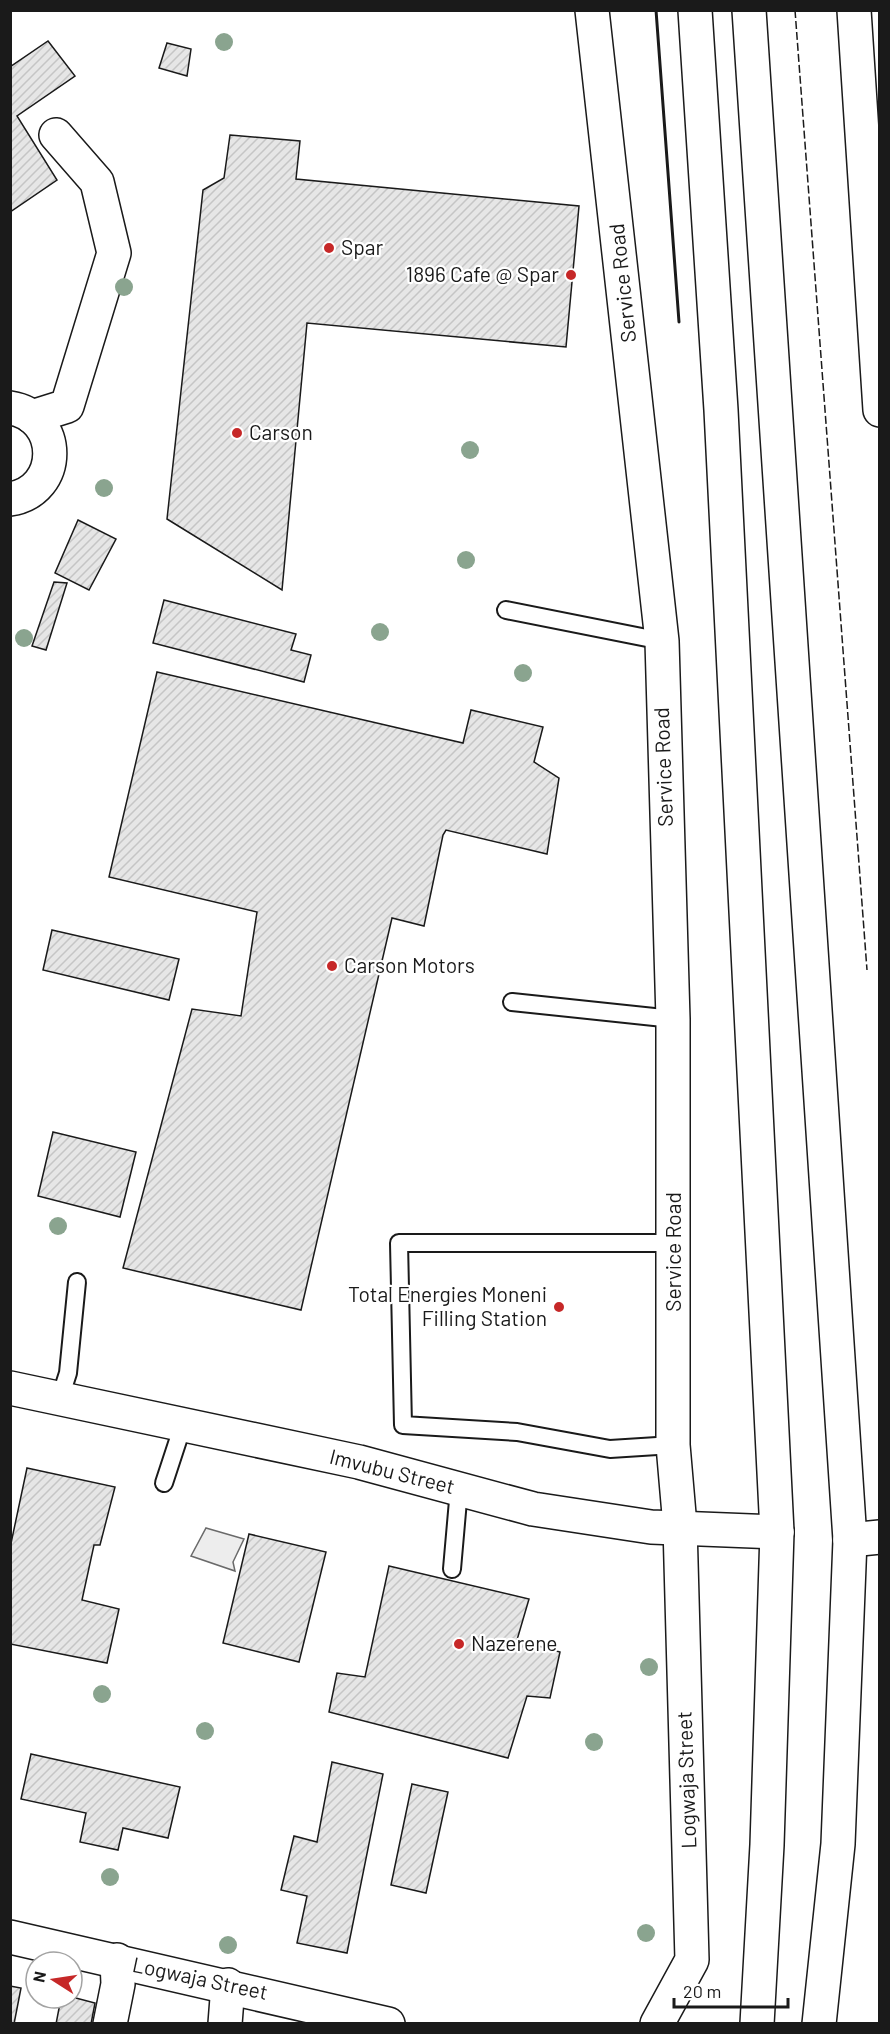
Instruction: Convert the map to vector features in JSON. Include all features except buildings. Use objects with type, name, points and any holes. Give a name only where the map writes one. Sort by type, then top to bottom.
[{"type":"main road","name":"Service Road","points":[[592,10],[662,641],[673,1019],[673,1445],[680,1526]]},
{"type":"main road","points":[[695,10],[721,410],[777,1532],[757,2024]]},
{"type":"main road","points":[[749,10],[864,1538],[819,2024]]},
{"type":"main road","points":[[854,10],[877,331],[879,410]]},
{"type":"main road","points":[[21,412],[67,406],[114,252],[97,182],[56,135]]},
{"type":"main road","points":[[10,500],[33,491],[44,479],[50,465],[51,449],[47,435],[21,412]]},
{"type":"main road","name":"Imvubu Street","points":[[10,1388],[359,1462],[533,1509],[651,1527],[680,1526],[777,1532]]},
{"type":"main road","name":"Logwaja Street","points":[[659,2023],[692,1960],[680,1526]]},
{"type":"main road","name":"Logwaja Street","points":[[10,1936],[388,2024]]},
{"type":"main road","points":[[110,2024],[118,1984],[117,1960]]},
{"type":"main road","points":[[225,2024],[228,1985]]},
{"type":"lane","points":[[507,610],[662,641]]},
{"type":"lane","points":[[512,1002],[673,1019]]},
{"type":"lane","points":[[673,1445],[610,1449],[517,1432],[403,1425],[399,1243],[674,1243]]},
{"type":"lane","points":[[60,1398],[68,1373],[77,1282]]},
{"type":"lane","points":[[164,1483],[183,1425]]},
{"type":"lane","points":[[452,1569],[459,1489]]},
{"type":"shaded area","points":[[206,1528],[244,1539],[233,1562],[235,1571],[191,1556]]},
{"type":"fence","points":[[795,10],[867,970]]},
{"type":"wall","points":[[656,10],[679,322]]},
{"type":"place","name":"Spar","points":[[329,248]]},
{"type":"place","name":"1896 Cafe @ Spar","points":[[571,275]]},
{"type":"place","name":"Carson","points":[[237,433]]},
{"type":"place","name":"Carson Motors","points":[[332,966]]},
{"type":"place","name":"Total Energies Moneni Filling Station","points":[[559,1307]]},
{"type":"place","name":"Nazerene","points":[[459,1644]]}]
